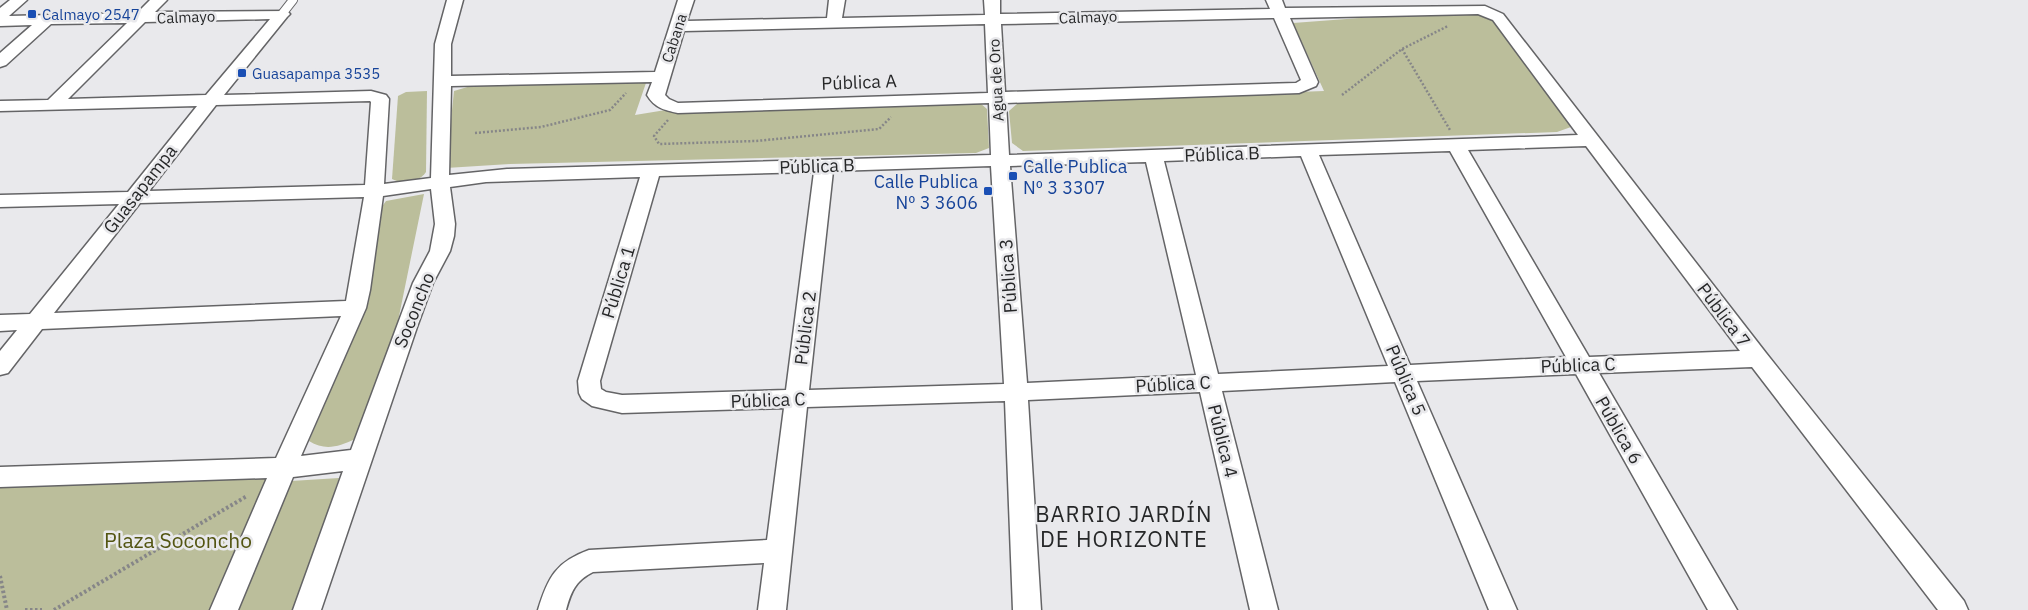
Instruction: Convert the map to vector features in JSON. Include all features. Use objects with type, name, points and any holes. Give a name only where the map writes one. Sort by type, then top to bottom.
[{"type":"street","points":[[0,16],[19,0]]},
{"type":"street","points":[[53,104],[159,0]]},
{"type":"street","name":"Soconcho","points":[[307,610],[406,327],[442,243],[445,224],[440,182],[443,44],[455,0]]},
{"type":"street","name":"Cabana","points":[[662,76],[686,0]]},
{"type":"street","points":[[834,23],[838,0]]},
{"type":"street","name":"Agua de Oro","points":[[992,0],[1000,161]]},
{"type":"street","points":[[1132,0],[1136,16]]},
{"type":"street","name":"Calmayo","points":[[677,26],[1136,16],[1277,6],[1420,5],[1489,13]]},
{"type":"street","name":"Pública A","points":[[662,76],[656,95],[659,101],[665,105],[678,108],[1292,89],[1310,82],[1277,6]]},
{"type":"street","name":"Calmayo","points":[[0,21],[142,18],[288,7]]},
{"type":"street","name":"Guasapampa","points":[[0,367],[211,100],[288,7]]},
{"type":"street","name":"Pública 7","points":[[1489,13],[1591,140],[1758,359],[1954,610]]},
{"type":"street","points":[[0,62],[47,20]]},
{"type":"street","points":[[442,81],[662,76]]},
{"type":"street","points":[[0,106],[371,96],[380,99],[374,191],[360,290],[354,308],[224,610]]},
{"type":"street","name":"Pública B","points":[[0,201],[374,191],[507,175],[1308,151],[1454,138],[1591,140]]},
{"type":"street","name":"Pública 6","points":[[1454,138],[1723,610]]},
{"type":"street","name":"Pública 5","points":[[1308,151],[1503,610]]},
{"type":"street","name":"Pública 4","points":[[1154,156],[1264,610]]},
{"type":"street","name":"Pública 3","points":[[1000,161],[1016,392]]},
{"type":"street","name":"Pública 2","points":[[772,610],[824,166]]},
{"type":"street","name":"Pública 1","points":[[590,393],[589,381],[651,171]]},
{"type":"street","points":[[0,323],[354,308]]},
{"type":"street","name":"Pública C","points":[[590,393],[600,400],[622,404],[796,399],[1016,392],[1582,365],[1758,359]]},
{"type":"street","points":[[1016,392],[1027,610]]},
{"type":"street","points":[[0,477],[282,472],[360,460]]},
{"type":"street","points":[[552,610],[558,588],[569,571],[589,561],[778,551]]},
{"type":"path","points":[[1342,95],[1402,49],[1489,13]]},
{"type":"path","points":[[1402,49],[1454,138]]},
{"type":"path","points":[[475,133],[541,127],[610,110],[640,77]]},
{"type":"path","points":[[678,108],[654,136],[659,144],[756,141],[879,129],[908,100]]},
{"type":"path","points":[[54,610],[282,472]]},
{"type":"path","points":[[0,576],[7,610]]},
{"type":"path","points":[[25,610],[42,610]]},
{"type":"green space","points":[[1480,9],[1492,20],[1571,127],[1557,132],[1023,151],[1012,143],[1009,111],[1019,102],[1324,91],[1293,23]]},
{"type":"green space","points":[[647,80],[635,115],[678,108],[980,103],[987,109],[989,148],[976,153],[510,164],[446,168],[454,91],[474,85]]},
{"type":"green space","points":[[427,91],[426,172],[420,178],[410,182],[396,181],[392,179],[398,96],[406,92]]},
{"type":"green space","points":[[424,194],[398,321],[355,439],[332,447],[315,444],[309,441],[369,301],[381,208],[386,201]]},
{"type":"green space","name":"Plaza Soconcho","points":[[284,468],[224,610],[0,610],[0,477]]},
{"type":"green space","points":[[339,478],[295,610],[239,610],[291,481]]},
{"type":"place","name":"Calmayo 2547","points":[[32,14]]},
{"type":"place","name":"Guasapampa 3535","points":[[242,73]]},
{"type":"place","name":"Calle Publica Nº 3 3307","points":[[1013,176]]},
{"type":"place","name":"Calle Publica Nº 3 3606","points":[[988,191]]},
{"type":"district","name":"BARRIO JARDÍN DE HORIZONTE","points":[[1124,526]]}]
